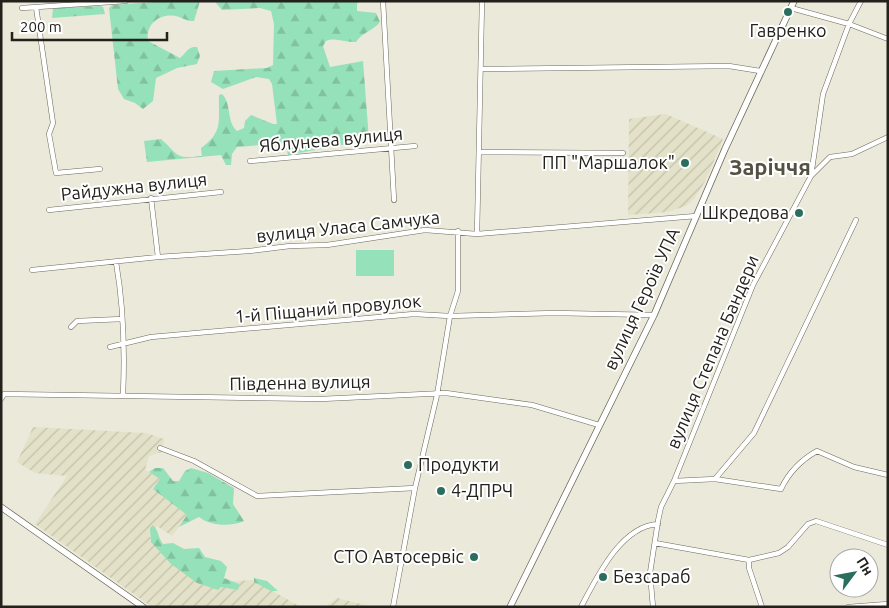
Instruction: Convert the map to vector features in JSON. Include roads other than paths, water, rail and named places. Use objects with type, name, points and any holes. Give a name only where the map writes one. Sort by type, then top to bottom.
[{"type":"street","points":[[22,8],[126,1]]},
{"type":"street","points":[[383,1],[394,200]]},
{"type":"street","points":[[477,234],[482,1]]},
{"type":"street","name":"вулиця Героїв УПА","points":[[510,607],[654,315],[760,71],[794,1]]},
{"type":"street","name":"вулиця Степана Бандери","points":[[653,607],[650,573],[661,507],[674,481],[753,285],[811,176],[823,94],[849,24],[861,1]]},
{"type":"street","points":[[36,7],[53,123],[49,134],[56,173],[100,169]]},
{"type":"street","points":[[791,8],[849,24],[888,39]]},
{"type":"street","points":[[482,69],[729,66],[760,71]]},
{"type":"street","points":[[811,176],[830,157],[852,154],[888,137]]},
{"type":"street","name":"Яблунева вулиця","points":[[250,161],[415,146]]},
{"type":"street","points":[[480,152],[623,153]]},
{"type":"street","name":"Райдужна вулиця","points":[[49,210],[221,192]]},
{"type":"street","points":[[151,198],[158,257]]},
{"type":"street","name":"вулиця Уласа Самчука","points":[[32,270],[158,257],[328,245],[425,230],[458,231],[477,234],[696,216]]},
{"type":"street","points":[[715,479],[754,433],[856,220]]},
{"type":"street","points":[[393,607],[416,488],[437,395],[450,316],[458,291],[458,231]]},
{"type":"street","points":[[116,262],[121,289],[125,342],[122,395]]},
{"type":"street","name":"1-й Піщаний провулок","points":[[110,347],[151,337],[414,314],[450,316],[556,313],[654,315]]},
{"type":"street","points":[[71,327],[77,321],[122,318]]},
{"type":"street","name":"Південна вулиця","points":[[1,400],[4,394],[322,399],[437,395],[446,393],[509,401],[599,425]]},
{"type":"street","points":[[160,448],[194,461],[257,496],[416,488]]},
{"type":"street","points":[[674,481],[715,479],[781,489],[784,481],[803,459],[817,451],[854,467],[888,475]]},
{"type":"street","points":[[1,507],[143,607]]},
{"type":"street","points":[[656,543],[749,560],[779,553],[788,547],[808,524],[816,521],[888,545]]},
{"type":"street","points":[[581,607],[616,550],[644,525],[658,524]]},
{"type":"street","points":[[749,560],[749,568],[762,607]]},
{"type":"street","points":[[848,607],[888,604]]},
{"type":"place","name":"Гавренко","points":[[788,12]]},
{"type":"place","name":"ПП \"Маршалок\"","points":[[685,163]]},
{"type":"place","name":"Шкредова","points":[[799,213]]},
{"type":"place","name":"Продукти","points":[[408,465]]},
{"type":"place","name":"4-ДПРЧ","points":[[441,491]]},
{"type":"place","name":"СТО Автосервіс","points":[[474,557]]},
{"type":"place","name":"Безсараб","points":[[603,577]]},
{"type":"district","name":"Заріччя","points":[[770,167]]}]
